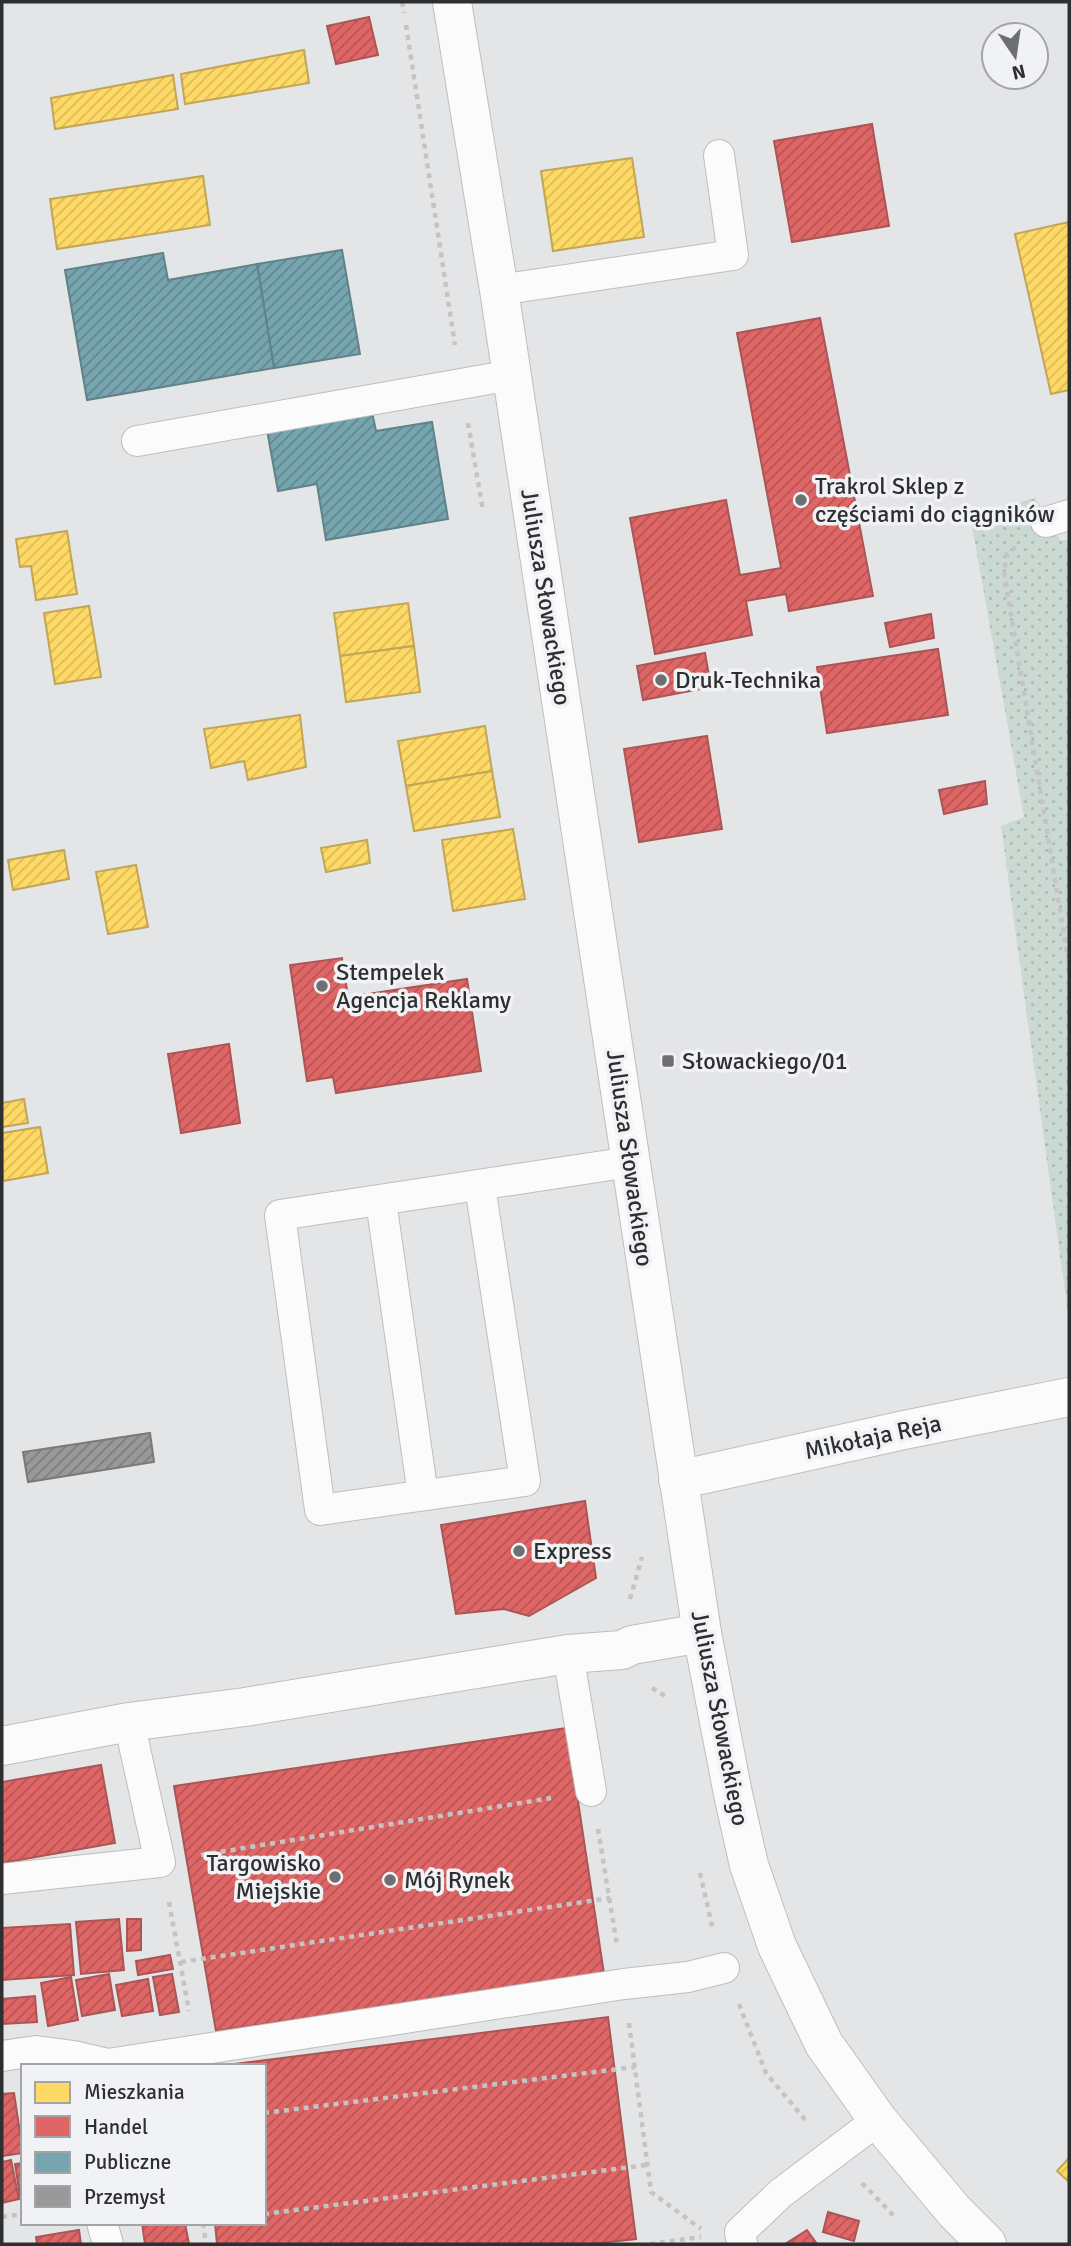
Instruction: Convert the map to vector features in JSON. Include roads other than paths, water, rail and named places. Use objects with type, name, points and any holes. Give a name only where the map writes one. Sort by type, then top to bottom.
[{"type":"street","name":"Juliusza Słowackiego","points":[[452,2],[499,290],[702,1633],[749,1865],[777,1946],[824,2044],[878,2120],[955,2212],[987,2244]]},
{"type":"street","name":"Mikołaja Reja","points":[[678,1480],[891,1432],[1069,1397]]},
{"type":"street","points":[[2,1746],[129,1722],[245,1707],[568,1654],[622,1650],[632,1645],[702,1633]]},
{"type":"lane","points":[[499,290],[733,255],[719,155]]},
{"type":"lane","points":[[137,441],[512,375]]},
{"type":"lane","points":[[480,1186],[525,1481],[320,1510],[280,1215],[630,1162]]},
{"type":"lane","points":[[381,1201],[424,1495]]},
{"type":"lane","points":[[568,1654],[591,1791]]},
{"type":"lane","points":[[2,1879],[160,1862],[129,1722]]},
{"type":"lane","points":[[2,2056],[36,2051],[74,2061],[108,2064],[624,1984],[688,1977],[724,1968]]},
{"type":"lane","points":[[742,2244],[740,2232],[781,2193],[878,2120]]},
{"type":"lane","points":[[103,2225],[108,2244]]},
{"type":"place","name":"Trakrol Sklep z częściami do ciągników","points":[[801,500]]},
{"type":"place","name":"Druk-Technika","points":[[661,680]]},
{"type":"place","name":"Stempelek Agencja Reklamy","points":[[322,986]]},
{"type":"place","name":"Słowackiego/01","points":[[668,1061]]},
{"type":"place","name":"Express","points":[[519,1551]]},
{"type":"place","name":"Targowisko Miejskie","points":[[335,1877]]},
{"type":"place","name":"Mój Rynek","points":[[390,1880]]}]
